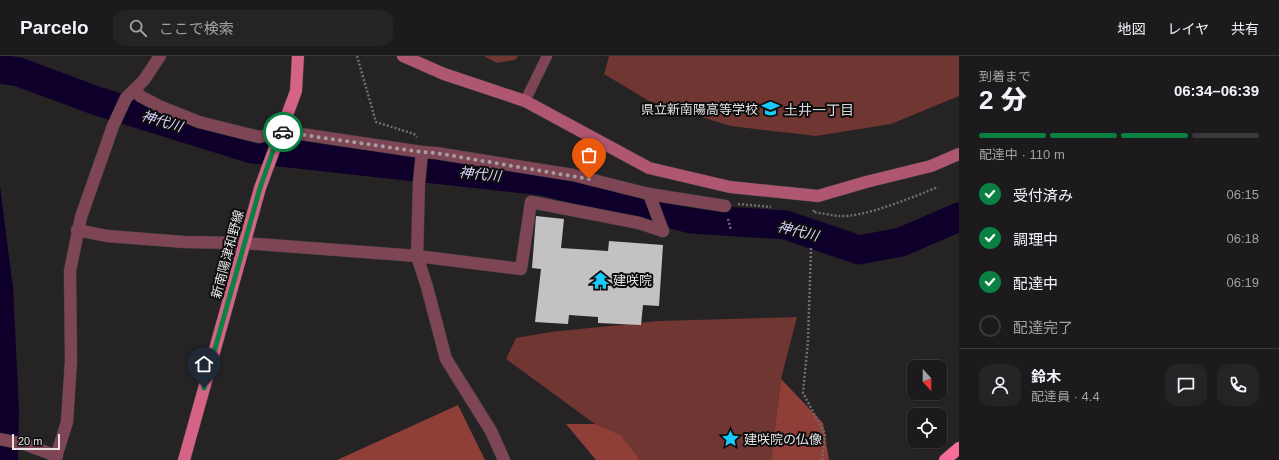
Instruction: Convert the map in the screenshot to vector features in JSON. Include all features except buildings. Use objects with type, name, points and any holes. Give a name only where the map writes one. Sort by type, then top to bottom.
[{"type":"highway","points":[[945,460],[959,448]]},
{"type":"main road","name":"新南陽津和野線","points":[[184,460],[243,243],[278,137],[296,91],[298,56]]},
{"type":"street","points":[[0,439],[24,444],[56,458],[67,422],[71,361],[70,272],[77,230],[112,126],[126,98],[144,80],[160,56]]},
{"type":"street","points":[[403,56],[444,74],[525,100],[649,168],[730,187],[818,196],[866,182],[931,166],[959,154]]},
{"type":"street","points":[[134,89],[140,96],[159,106],[199,122],[259,137],[278,137],[436,153],[573,175],[649,194],[725,206]]},
{"type":"street","points":[[422,152],[419,183],[417,256],[446,358],[491,432],[504,460]]},
{"type":"street","points":[[77,230],[107,236],[184,242],[243,243],[417,256],[521,269],[531,202],[639,223],[663,231],[649,194]]},
{"type":"lane","points":[[525,100],[547,56]]},
{"type":"path","points":[[357,56],[376,122],[414,134],[436,153]]},
{"type":"path","points":[[814,212],[839,216],[856,214],[911,198],[938,187]]},
{"type":"path","points":[[725,206],[729,204],[773,207]]},
{"type":"path","points":[[811,248],[808,341],[803,393],[825,434],[822,460]]},
{"type":"shaded area","points":[[484,56],[518,56],[515,60],[497,63]]},
{"type":"shaded area","points":[[609,56],[959,56],[959,96],[891,124],[816,136],[731,126],[649,101],[604,74]]},
{"type":"shaded area","points":[[0,186],[13,288],[19,409],[18,460],[0,460]]},
{"type":"shaded area","points":[[797,317],[781,379],[771,460],[640,460],[621,435],[595,424],[506,359],[516,338],[551,332],[658,321]]},
{"type":"shaded area","points":[[781,379],[823,423],[829,460],[771,460]]},
{"type":"shaded area","points":[[458,405],[485,460],[337,460]]},
{"type":"shaded area","points":[[566,424],[595,424],[621,435],[640,460],[596,460]]},
{"type":"waterway","points":[[7,70],[9,56]]},
{"type":"waterway","name":"神代川","points":[[0,69],[19,72],[97,101],[252,149],[543,181],[691,219],[786,225],[859,250],[901,242],[959,217]]},
{"type":"way so far","points":[[283,132],[436,153],[573,175],[589,179]]},
{"type":"place","name":"県立新南陽高等学校","points":[[771,109]]},
{"type":"place","name":"建咲院","points":[[600,280]]},
{"type":"place","name":"建咲院の仏像","points":[[731,439]]},
{"type":"district","name":"土井一丁目","points":[[819,110]]},
{"type":"route","points":[[204,388],[243,243],[280,131],[283,132]]}]
